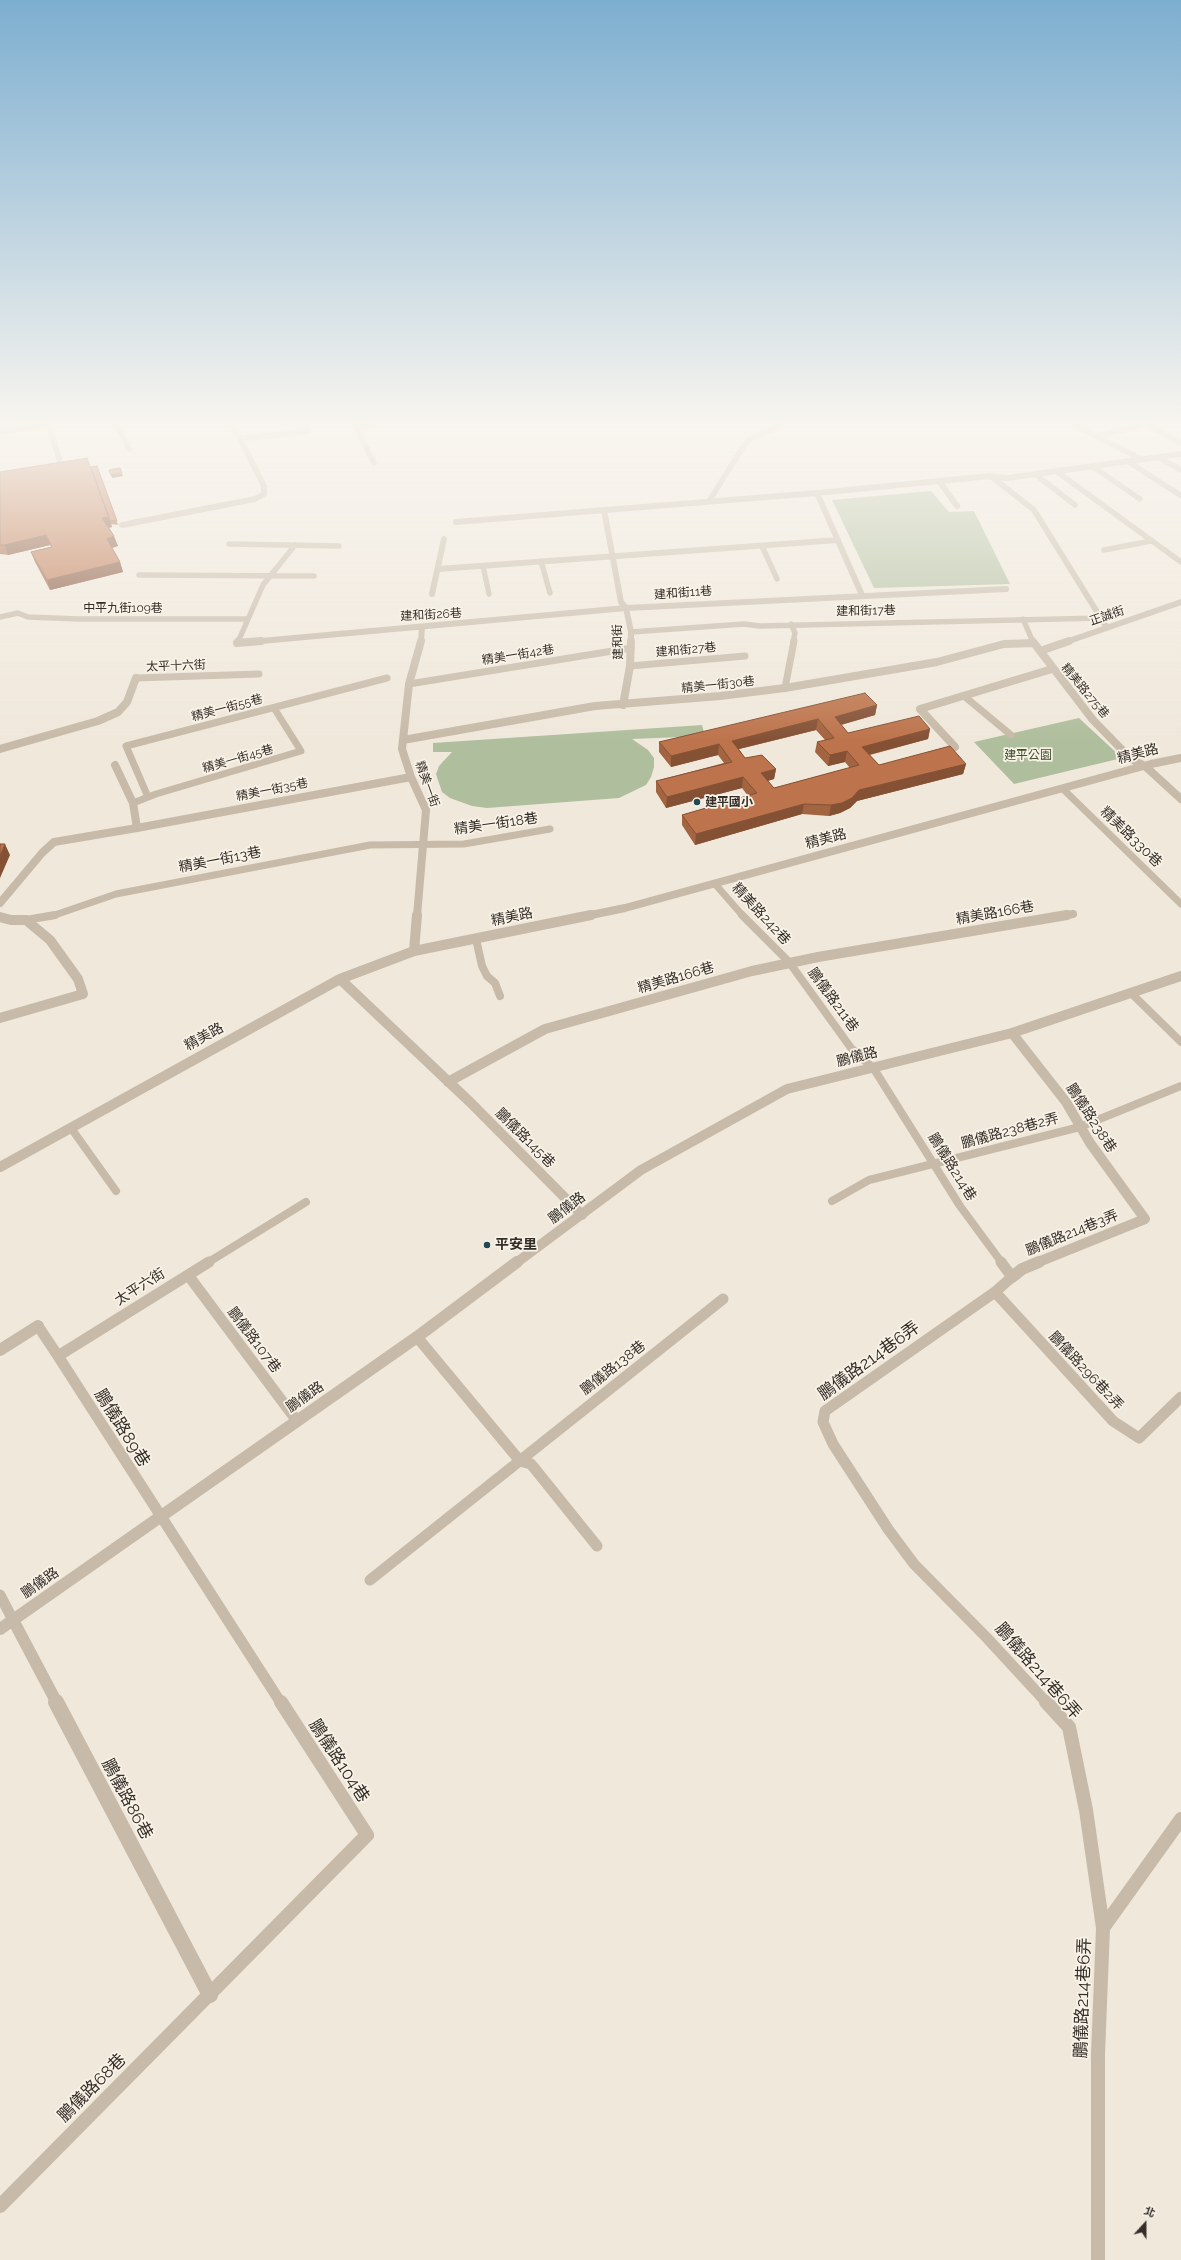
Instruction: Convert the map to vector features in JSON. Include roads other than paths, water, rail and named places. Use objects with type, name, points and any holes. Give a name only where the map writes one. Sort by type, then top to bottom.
[{"type":"street","name":"建和街","points":[[607,530],[621,602],[626,608],[631,632],[630,666],[623,705]]},
{"type":"street","points":[[834,530],[862,595]]},
{"type":"street","points":[[1047,530],[1107,628]]},
{"type":"street","points":[[432,594],[444,539]]},
{"type":"street","points":[[438,569],[838,540]]},
{"type":"street","name":"建和街11巷","points":[[626,608],[1006,589]]},
{"type":"street","name":"正誠街","points":[[1040,651],[1181,602]]},
{"type":"street","name":"建和街26巷","points":[[237,643],[626,608]]},
{"type":"street","name":"精美一街","points":[[414,951],[426,810],[411,776],[402,749],[409,684],[415,657],[421,642],[422,627]]},
{"type":"street","name":"精美路275巷","points":[[1034,643],[1052,669],[1093,720],[1131,759],[1145,766],[1181,799]]},
{"type":"street","name":"精美一街30巷","points":[[403,740],[595,706],[623,705],[785,688],[937,662],[1004,644],[1034,643]]},
{"type":"street","points":[[955,747],[920,709],[1052,669]]},
{"type":"street","name":"太平十六街","points":[[0,749],[36,740],[98,721],[118,712],[128,702],[136,678]]},
{"type":"street","name":"精美路","points":[[0,1167],[340,979],[414,951],[625,908],[1145,766],[1181,758]]},
{"type":"street","points":[[115,765],[133,803],[138,828]]},
{"type":"street","name":"精美一街35巷","points":[[0,903],[42,853],[54,842],[138,828],[411,776]]},
{"type":"street","name":"精美路166巷","points":[[448,1082],[545,1029],[789,962],[1073,914]]},
{"type":"street","name":"精美一街13巷","points":[[0,917],[11,920],[26,920]]},
{"type":"street","points":[[0,1018],[83,994],[78,979],[50,940],[26,920]]},
{"type":"street","name":"鵬儀路","points":[[0,1629],[417,1337],[641,1170],[787,1089],[874,1069],[1012,1033],[1181,976]]},
{"type":"street","points":[[340,979],[448,1082]]},
{"type":"street","name":"鵬儀路238巷","points":[[1012,1033],[1066,1102],[1080,1127],[1145,1219]]},
{"type":"street","name":"鵬儀路145巷","points":[[448,1082],[582,1215]]},
{"type":"street","name":"鵬儀路214巷3弄","points":[[1012,1277],[1022,1269],[1145,1219]]},
{"type":"street","points":[[0,1350],[38,1326]]},
{"type":"street","name":"鵬儀路86巷","points":[[13,1620],[210,1995]]},
{"type":"lane","points":[[1137,530],[1181,562]]},
{"type":"lane","points":[[1104,550],[1151,542]]},
{"type":"lane","points":[[229,544],[339,546]]},
{"type":"lane","points":[[237,643],[257,595],[269,577],[295,545]]},
{"type":"lane","points":[[762,546],[777,579]]},
{"type":"lane","points":[[541,562],[550,593]]},
{"type":"lane","points":[[483,566],[489,594]]},
{"type":"lane","points":[[139,575],[269,577],[314,576]]},
{"type":"lane","name":"中平九街109巷","points":[[0,616],[18,614],[28,617],[79,619],[248,619]]},
{"type":"lane","name":"建和街17巷","points":[[631,632],[744,624],[760,626],[791,624],[1101,618]]},
{"type":"lane","name":"精美路275巷","points":[[1023,619],[1034,643]]},
{"type":"lane","points":[[785,688],[794,632],[791,624]]},
{"type":"lane","name":"精美一街42巷","points":[[409,684],[631,648]]},
{"type":"lane","name":"建和街27巷","points":[[630,666],[744,656]]},
{"type":"lane","name":"太平十六街","points":[[136,678],[259,674]]},
{"type":"lane","name":"精美一街55巷","points":[[148,797],[126,746],[387,678]]},
{"type":"lane","points":[[964,696],[1011,735]]},
{"type":"lane","name":"精美一街45巷","points":[[133,803],[148,797],[259,766],[301,751],[274,708]]},
{"type":"lane","name":"精美路330巷","points":[[1063,789],[1181,904]]},
{"type":"lane","name":"精美一街18巷","points":[[422,844],[464,844],[550,829]]},
{"type":"lane","name":"精美一街13巷","points":[[26,920],[46,918],[116,894],[370,845],[422,844]]},
{"type":"lane","name":"精美路242巷","points":[[715,884],[747,921],[789,962]]},
{"type":"lane","name":"精美路","points":[[476,939],[482,966],[487,976],[495,983],[500,996]]},
{"type":"lane","name":"鵬儀路211巷","points":[[789,962],[851,1048],[874,1069]]},
{"type":"lane","points":[[1132,993],[1181,1042]]},
{"type":"lane","name":"鵬儀路214巷","points":[[874,1069],[960,1206],[1012,1277]]},
{"type":"lane","name":"鵬儀路238巷2弄","points":[[832,1201],[869,1180],[926,1165],[935,1165],[1080,1127],[1181,1086]]},
{"type":"lane","points":[[71,1128],[116,1191]]},
{"type":"lane","name":"太平六街","points":[[58,1356],[306,1202]]},
{"type":"lane","name":"鵬儀路107巷","points":[[188,1275],[297,1421]]},
{"type":"lane","name":"鵬儀路214巷6弄","points":[[1012,1277],[995,1292],[825,1411],[823,1422],[833,1444],[888,1530],[914,1564],[987,1638],[1069,1727],[1086,1810],[1103,1928],[1098,2054],[1098,2260]]},
{"type":"lane","name":"鵬儀路296巷2弄","points":[[995,1292],[1113,1421],[1139,1438],[1181,1398]]},
{"type":"lane","name":"鵬儀路138巷","points":[[370,1580],[723,1299]]},
{"type":"lane","points":[[38,1326],[58,1356]]},
{"type":"lane","points":[[417,1337],[520,1461],[531,1464],[597,1546]]},
{"type":"lane","name":"鵬儀路89巷","points":[[58,1356],[160,1517]]},
{"type":"lane","name":"鵬儀路104巷","points":[[160,1517],[367,1835],[210,1995]]},
{"type":"lane","points":[[0,1595],[13,1620]]},
{"type":"lane","points":[[1103,1928],[1181,1819]]},
{"type":"lane","name":"鵬儀路68巷","points":[[0,2206],[210,1995]]},
{"type":"place","name":"建平國小","points":[[697,802]]},
{"type":"place","name":"平安里","points":[[487,1245]]},
{"type":"park label","name":"建平公園","points":[[1028,755]]}]
